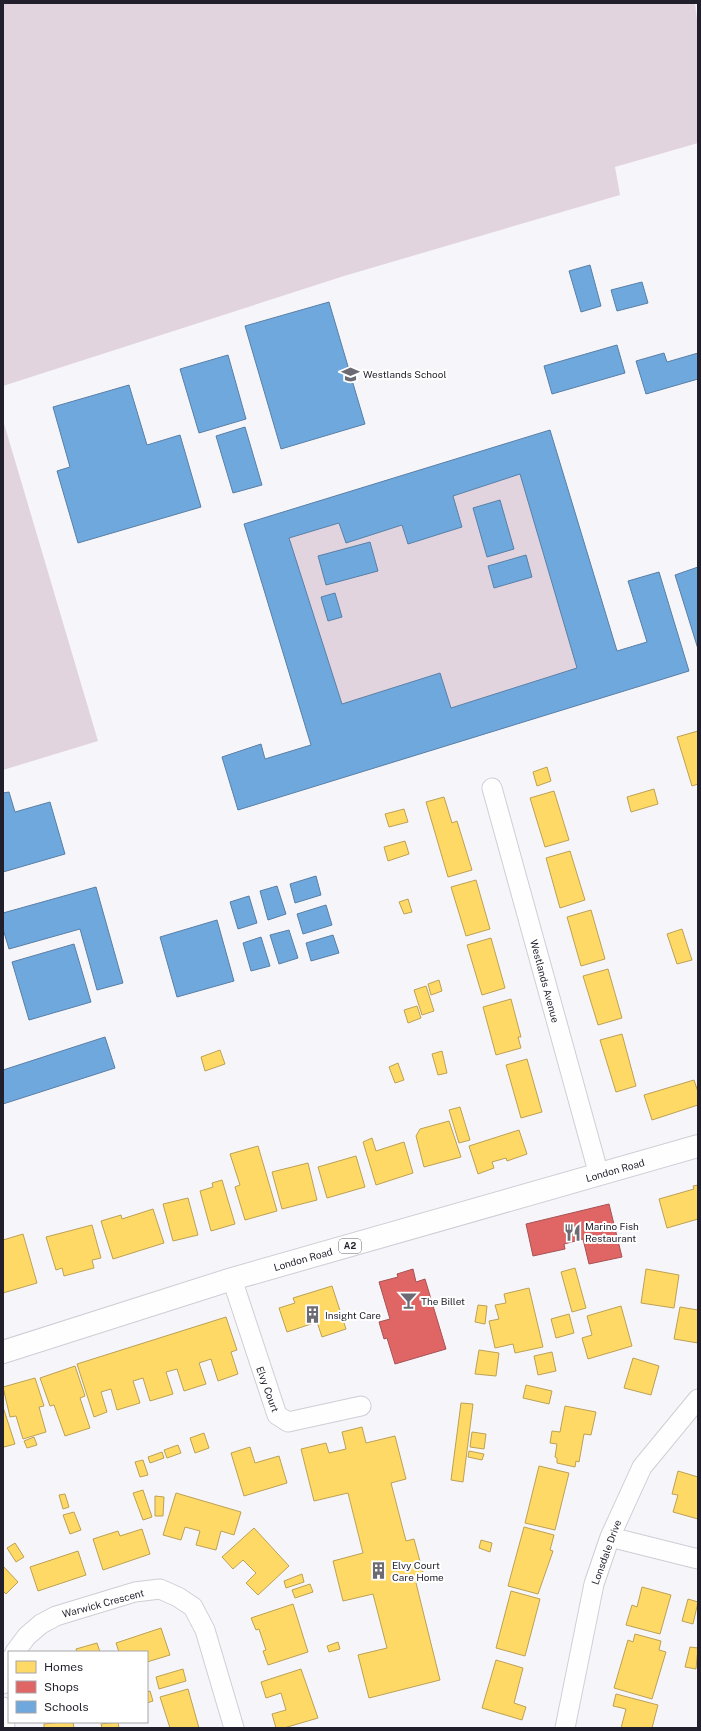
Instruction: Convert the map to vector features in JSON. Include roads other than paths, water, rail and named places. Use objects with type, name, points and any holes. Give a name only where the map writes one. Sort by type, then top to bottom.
[{"type":"main road","name":"London Road","points":[[3,1352],[232,1279],[698,1146]]},
{"type":"street","name":"Westlands Avenue","points":[[492,788],[599,1174]]},
{"type":"street","name":"Elvy Court","points":[[232,1279],[277,1415],[288,1422],[361,1406]]},
{"type":"street","name":"Lonsdale Drive","points":[[564,1728],[594,1584],[610,1537],[642,1467],[698,1399]]},
{"type":"street","points":[[610,1537],[698,1559]]},
{"type":"street","name":"Warwick Crescent","points":[[16,1651],[27,1636],[41,1624],[56,1616],[136,1592],[160,1589],[178,1597],[193,1607],[205,1630],[234,1728]]},
{"type":"street","points":[[3,1684],[6,1663],[8,1661]]},
{"type":"street","points":[[3,1707],[5,1728]]},
{"type":"place","name":"Westlands School","points":[[350,374]]},
{"type":"place","name":"Marino Fish Restaurant","points":[[572,1232]]},
{"type":"place","name":"The Billet","points":[[408,1301]]},
{"type":"place","name":"Insight Care","points":[[312,1315]]},
{"type":"place","name":"Elvy Court Care Home","points":[[379,1571]]}]
